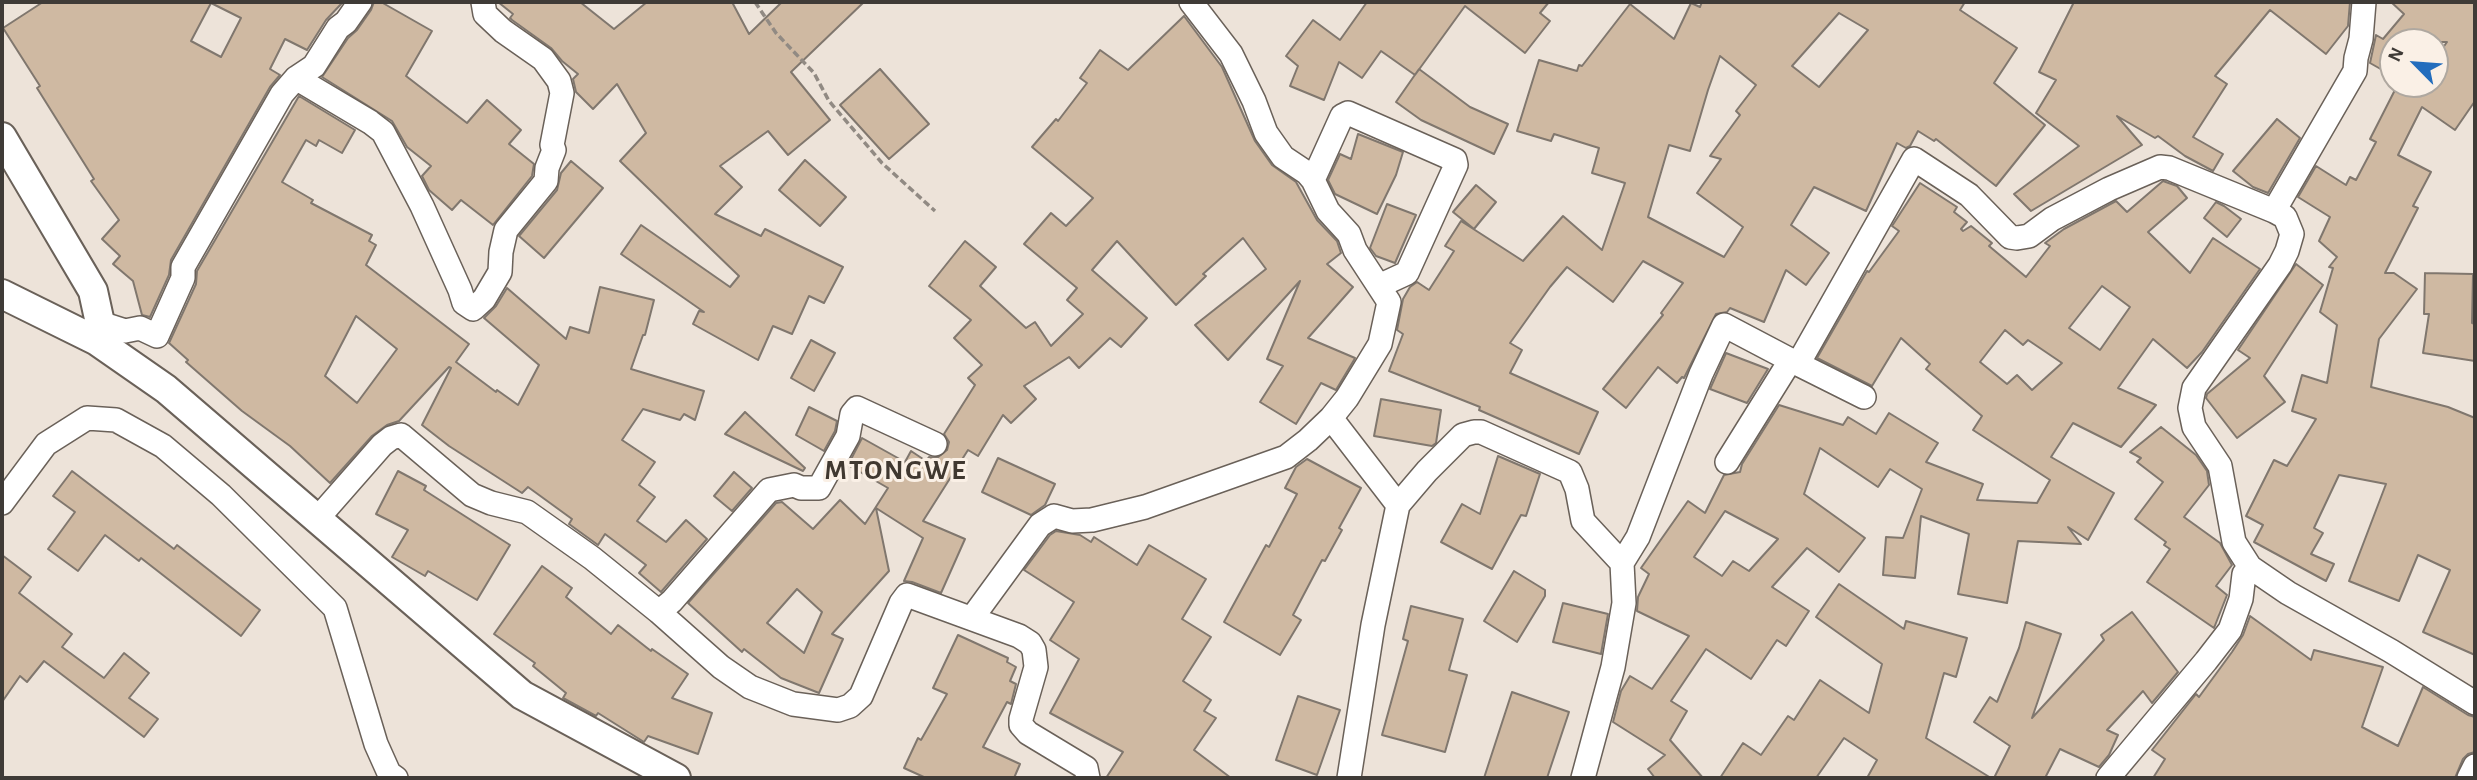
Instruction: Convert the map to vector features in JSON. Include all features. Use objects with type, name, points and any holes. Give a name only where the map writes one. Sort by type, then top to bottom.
[{"type":"street","points":[[99,332],[140,328],[157,336],[183,278],[183,267],[282,94],[296,78],[314,66],[338,28],[346,22],[360,2]]},
{"type":"street","points":[[296,78],[383,132],[422,206],[464,303],[472,309],[484,299],[500,272],[506,230],[546,181],[562,99],[562,86],[543,59],[503,31],[485,14],[482,2]]},
{"type":"street","points":[[971,618],[1040,525],[1054,516],[1072,521],[1092,520],[1169,499],[1286,457],[1331,418],[1347,398],[1380,344],[1389,302],[1355,250],[1349,234],[1328,211],[1313,180],[1283,157],[1266,133],[1231,54],[1191,2]]},
{"type":"street","points":[[2273,211],[2355,71],[2364,2]]},
{"type":"street","points":[[1313,180],[1342,116],[1348,113],[1455,160],[1407,273],[1379,286]]},
{"type":"street","points":[[2,137],[93,292],[99,332]]},
{"type":"street","points":[[1727,462],[1794,363],[1914,159],[1969,195],[2014,238],[2029,236],[2080,204],[2160,167],[2169,168],[2285,216],[2292,234],[2280,265],[2194,388],[2190,408],[2194,427],[2220,467],[2234,541],[2250,567],[2288,593],[2391,650],[2451,690],[2475,702]]},
{"type":"street","points":[[2,294],[99,332],[522,695],[676,778]]},
{"type":"street","points":[[1583,778],[1613,667],[1624,603],[1622,563],[1638,537],[1712,346],[1724,325],[1864,397]]},
{"type":"street","points":[[659,612],[672,601],[769,489],[794,485],[801,488],[819,488],[848,436],[852,414],[857,408],[935,444]]},
{"type":"street","points":[[2,503],[46,444],[87,418],[116,420],[163,446],[221,495],[335,608],[376,744],[389,773],[396,778]]},
{"type":"street","points":[[1331,418],[1398,505]]},
{"type":"street","points":[[1354,773],[1373,625],[1398,505],[1427,471],[1463,436],[1481,432],[1570,472],[1577,489],[1583,522],[1622,563]]},
{"type":"street","points":[[318,518],[382,445],[401,435],[472,495],[533,516],[592,558],[722,667],[750,687],[793,704],[838,710],[850,706],[861,696],[903,598],[907,595],[1019,636],[1030,643],[1034,650],[1036,667],[1021,725],[1028,733],[1086,768],[1088,778]]},
{"type":"street","points":[[2108,778],[2230,630],[2241,599],[2244,574],[2250,567]]},
{"type":"street","points":[[2469,778],[2475,766]]},
{"type":"path","points":[[755,2],[776,33],[814,73],[829,101],[882,163],[935,211]]},
{"type":"building","points":[[43,2],[343,2],[326,20],[307,50],[285,39],[270,69],[280,75],[270,87],[171,260],[169,275],[150,317],[142,315],[133,281],[113,264],[120,256],[102,239],[119,220],[91,181],[94,179],[3,28]],"holes":[[[211,3],[241,18],[221,57],[191,41]]]},
{"type":"building","points":[[374,2],[381,2],[432,31],[406,76],[467,123],[487,100],[521,130],[509,144],[534,164],[532,176],[493,225],[461,200],[452,210],[429,190],[422,176],[431,166],[407,147],[392,121],[322,77]]},
{"type":"building","points":[[498,2],[580,2],[614,29],[647,2],[732,2],[749,34],[782,2],[864,2],[791,72],[830,120],[788,155],[768,131],[720,166],[742,187],[715,214],[761,236],[765,229],[843,267],[824,303],[809,296],[792,334],[773,326],[758,360],[693,324],[699,311],[704,312],[621,254],[641,225],[730,287],[739,276],[620,161],[646,133],[617,84],[593,109],[576,92],[573,79],[578,74],[551,48],[512,20],[510,18],[513,14]]},
{"type":"building","points":[[1367,2],[1549,2],[1540,13],[1550,21],[1525,53],[1465,6],[1415,75],[1381,51],[1362,78],[1339,62],[1324,100],[1290,86],[1298,66],[1286,56],[1313,20],[1340,40]]},
{"type":"building","points":[[1702,2],[1965,2],[1960,10],[2017,48],[1994,83],[2045,125],[1996,186],[1936,139],[1934,141],[1918,131],[1910,146],[1906,148],[1897,143],[1866,211],[1814,187],[1791,225],[1829,253],[1806,285],[1786,270],[1764,322],[1730,308],[1727,312],[1716,314],[1684,378],[1677,383],[1658,367],[1626,408],[1603,389],[1663,315],[1661,313],[1683,283],[1643,261],[1613,302],[1567,267],[1510,343],[1522,350],[1510,373],[1598,412],[1579,454],[1479,410],[1480,407],[1389,371],[1403,334],[1397,330],[1403,299],[1410,287],[1417,282],[1429,290],[1454,251],[1445,246],[1461,221],[1523,261],[1563,216],[1602,250],[1625,183],[1592,173],[1599,148],[1554,134],[1551,141],[1517,131],[1539,60],[1577,71],[1579,65],[1582,66],[1630,4],[1674,39],[1691,3],[1700,7]],"holes":[[[1839,13],[1868,30],[1819,87],[1792,66]],[[1720,56],[1756,85],[1736,111],[1740,115],[1710,156],[1721,159],[1697,193],[1743,227],[1724,257],[1648,217],[1669,145],[1690,151]]]},
{"type":"building","points":[[2074,2],[2350,2],[2348,26],[2326,54],[2270,10],[2215,76],[2227,84],[2193,137],[2223,154],[2213,171],[2185,156],[2158,136],[2155,138],[2117,116],[2142,145],[2031,211],[2014,194],[2079,146],[2036,113],[2056,80],[2039,72]]},
{"type":"building","points":[[2391,2],[2475,2],[2475,101],[2455,130],[2422,107],[2398,155],[2431,172],[2413,206],[2418,208],[2385,273],[2394,273],[2417,289],[2379,339],[2371,387],[2448,407],[2475,418],[2475,655],[2423,632],[2450,570],[2418,555],[2399,601],[2349,581],[2386,484],[2339,475],[2314,528],[2323,533],[2311,554],[2334,564],[2326,581],[2254,542],[2263,525],[2246,516],[2274,460],[2287,466],[2316,419],[2292,411],[2302,375],[2327,383],[2337,325],[2320,312],[2333,268],[2329,267],[2337,257],[2319,241],[2330,217],[2298,197],[2316,166],[2346,185],[2350,177],[2356,180],[2376,142],[2370,139],[2391,98],[2449,98],[2449,28],[2392,28],[2404,14]]},
{"type":"building","points":[[1184,16],[1222,67],[1255,141],[1272,165],[1296,182],[1317,220],[1337,241],[1341,253],[1327,264],[1353,287],[1308,338],[1355,358],[1354,360],[1336,390],[1321,383],[1296,424],[1260,402],[1283,366],[1267,359],[1300,281],[1228,360],[1195,325],[1266,269],[1243,238],[1203,274],[1206,276],[1176,305],[1117,241],[1092,270],[1147,318],[1121,347],[1110,338],[1079,368],[1069,357],[1024,386],[1036,399],[1011,423],[1003,415],[978,456],[968,450],[923,521],[965,539],[941,593],[904,581],[923,538],[876,508],[889,571],[832,634],[843,639],[819,693],[781,678],[744,649],[742,652],[688,603],[776,503],[782,502],[813,529],[840,500],[865,524],[888,488],[848,465],[862,438],[905,462],[911,451],[926,461],[929,457],[937,458],[947,450],[949,442],[944,434],[975,385],[968,378],[982,365],[954,338],[971,320],[929,286],[965,241],[996,267],[980,286],[1026,328],[1035,322],[1051,346],[1083,314],[1067,300],[1077,288],[1024,244],[1051,213],[1066,226],[1093,198],[1032,147],[1056,119],[1058,121],[1087,83],[1080,78],[1100,50],[1128,70]],"holes":[[[797,589],[822,612],[804,653],[767,623]]]},
{"type":"building","points":[[2376,35],[2379,37],[2379,68],[2370,63]]},
{"type":"building","points":[[880,69],[929,124],[889,159],[840,105]]},
{"type":"building","points":[[1419,69],[1470,107],[1508,124],[1494,154],[1421,120],[1396,102]]},
{"type":"building","points":[[299,96],[355,130],[342,153],[319,140],[316,146],[306,140],[282,182],[313,200],[311,203],[372,235],[369,241],[376,245],[366,265],[469,344],[456,362],[518,405],[539,365],[484,318],[496,306],[507,288],[566,339],[570,327],[589,333],[600,287],[654,300],[645,335],[631,369],[704,391],[695,420],[684,414],[680,420],[643,409],[622,440],[655,462],[639,485],[655,497],[637,521],[666,542],[686,520],[707,539],[661,592],[639,573],[646,565],[605,534],[598,545],[569,524],[572,519],[528,487],[522,493],[449,446],[422,425],[451,368],[449,367],[399,421],[387,425],[372,436],[330,483],[290,446],[242,411],[186,362],[188,360],[169,343],[196,284],[197,271]],"holes":[[[356,316],[397,349],[357,403],[325,376]]]},
{"type":"building","points":[[2277,119],[2300,138],[2268,193],[2253,187],[2233,171]]},
{"type":"building","points":[[1358,134],[1403,152],[1396,175],[1377,214],[1335,194],[1328,180],[1340,154],[1351,159]]},
{"type":"building","points":[[805,160],[846,197],[820,226],[779,190]]},
{"type":"building","points":[[571,161],[603,188],[544,258],[519,236],[557,190],[561,173]]},
{"type":"building","points":[[2163,181],[2177,186],[2187,198],[2148,232],[2190,273],[2213,238],[2260,269],[2202,352],[2187,368],[2153,339],[2118,388],[2156,405],[2121,447],[2073,423],[2051,457],[2114,493],[2088,540],[2068,527],[2081,544],[2018,541],[2007,603],[1958,594],[1969,534],[1921,516],[1915,578],[1883,575],[1886,537],[1903,538],[1922,489],[1890,469],[1878,487],[1820,448],[1804,494],[1865,538],[1839,572],[1807,548],[1772,587],[1809,611],[1786,646],[1777,640],[1751,679],[1706,649],[1671,701],[1687,711],[1670,740],[1703,778],[1655,778],[1648,769],[1665,755],[1613,722],[1621,691],[1630,676],[1652,689],[1689,636],[1637,611],[1638,597],[1649,574],[1641,568],[1688,501],[1705,513],[1724,475],[1740,472],[1742,464],[1779,405],[1843,425],[1848,417],[1876,434],[1889,413],[1938,443],[1926,462],[1983,484],[1977,500],[2037,503],[2050,480],[1973,430],[1982,416],[1926,369],[1930,364],[1901,338],[1872,386],[1817,358],[1867,271],[1869,272],[1899,231],[1892,226],[1920,183],[1957,207],[1954,212],[1967,222],[1961,229],[1963,231],[1971,226],[1992,243],[1989,246],[2026,277],[2050,246],[2045,243],[2064,229],[2116,201],[2127,212]],"holes":[[[2102,286],[2130,307],[2100,350],[2069,328]],[[2005,330],[2023,345],[2028,340],[2062,363],[2032,390],[2017,375],[2007,384],[1980,362]],[[1725,511],[1778,539],[1749,571],[1733,561],[1722,576],[1694,557]]]},
{"type":"building","points":[[1476,185],[1496,202],[1474,229],[1453,212]]},
{"type":"building","points":[[2216,202],[2241,219],[2227,237],[2204,218]]},
{"type":"building","points":[[1387,204],[1416,215],[1395,263],[1376,256],[1370,248]]},
{"type":"building","points":[[2296,264],[2323,285],[2264,376],[2285,402],[2237,438],[2206,398],[2207,394],[2250,358],[2238,350]]},
{"type":"building","points":[[2425,273],[2473,274],[2472,323],[2475,324],[2475,361],[2423,353],[2429,314],[2424,314]]},
{"type":"building","points":[[811,340],[835,353],[814,391],[791,378]]},
{"type":"building","points":[[1726,353],[1768,369],[1747,403],[1710,389]]},
{"type":"building","points":[[1381,399],[1441,410],[1436,443],[1432,446],[1374,436]]},
{"type":"building","points":[[809,407],[837,421],[835,431],[824,451],[796,435]]},
{"type":"building","points":[[745,412],[805,468],[803,471],[725,434]]},
{"type":"building","points":[[2161,427],[2196,455],[2207,471],[2209,485],[2184,517],[2220,543],[2232,565],[2216,586],[2227,595],[2214,628],[2147,582],[2170,549],[2164,545],[2166,542],[2135,519],[2163,482],[2137,462],[2141,458],[2130,452]]},
{"type":"building","points":[[1498,456],[1540,474],[1526,516],[1521,515],[1492,569],[1441,542],[1462,504],[1480,514]]},
{"type":"building","points":[[998,458],[1055,484],[1045,505],[1031,515],[982,492]]},
{"type":"building","points":[[1307,459],[1361,488],[1339,528],[1342,530],[1325,561],[1322,560],[1293,615],[1301,620],[1280,655],[1224,622],[1297,494],[1285,488],[1296,467]]},
{"type":"building","points":[[72,471],[174,549],[177,545],[260,610],[241,636],[141,558],[139,561],[105,535],[78,571],[48,549],[75,512],[53,496]]},
{"type":"building","points":[[398,471],[426,486],[424,490],[510,545],[477,600],[428,571],[425,576],[392,557],[408,530],[376,514]]},
{"type":"building","points":[[734,472],[752,488],[732,511],[714,496]]},
{"type":"building","points":[[1056,531],[1080,535],[1091,542],[1094,537],[1137,565],[1149,545],[1206,579],[1182,619],[1211,637],[1183,681],[1211,700],[1204,711],[1216,718],[1194,750],[1231,778],[1106,778],[1123,752],[1050,713],[1079,659],[1050,640],[1074,602],[1024,570],[1050,535]]},
{"type":"building","points":[[2,555],[31,577],[19,593],[72,634],[62,647],[104,678],[124,653],[149,673],[129,698],[158,719],[144,737],[44,661],[27,682],[20,676],[2,702]]},
{"type":"building","points":[[542,566],[572,588],[566,597],[611,634],[618,625],[651,651],[652,649],[688,674],[672,698],[712,713],[698,754],[648,736],[644,742],[598,713],[596,716],[563,698],[566,693],[533,666],[535,663],[494,634]]},
{"type":"building","points":[[1514,571],[1545,590],[1545,596],[1517,642],[1484,621]]},
{"type":"building","points":[[1839,584],[1904,629],[1906,621],[1967,638],[1956,677],[1944,673],[1926,738],[1991,778],[1867,778],[1877,760],[1844,738],[1816,778],[1720,778],[1743,743],[1761,755],[1788,716],[1794,720],[1820,680],[1869,713],[1882,664],[1816,617]]},
{"type":"building","points":[[1563,603],[1608,614],[1601,654],[1553,642]]},
{"type":"building","points":[[1411,606],[1463,619],[1449,670],[1467,675],[1445,752],[1382,735],[1408,641],[1403,639]]},
{"type":"building","points":[[2132,612],[2178,672],[2152,703],[2143,691],[2107,730],[2118,735],[2109,755],[2099,767],[2060,749],[2045,778],[1994,778],[2010,746],[1974,722],[1990,697],[1997,702],[2019,648],[2026,622],[2061,634],[2032,718],[2104,640],[2101,635]]},
{"type":"building","points":[[2250,616],[2311,660],[2314,650],[2383,667],[2362,727],[2398,746],[2423,687],[2475,717],[2475,752],[2463,759],[2455,778],[2153,778],[2165,759],[2152,750],[2196,694],[2199,697],[2232,652],[2243,635]]},
{"type":"building","points":[[958,635],[1008,658],[1007,662],[1016,667],[1010,681],[1016,684],[1011,704],[1007,702],[983,747],[1020,764],[1014,778],[926,778],[904,768],[918,738],[921,740],[947,694],[933,688]]},
{"type":"building","points":[[1512,692],[1569,712],[1547,778],[1484,778]]},
{"type":"building","points":[[1298,696],[1340,710],[1317,775],[1276,760]]},
{"type":"district","name":"MTONGWE","points":[[896,471]]}]
